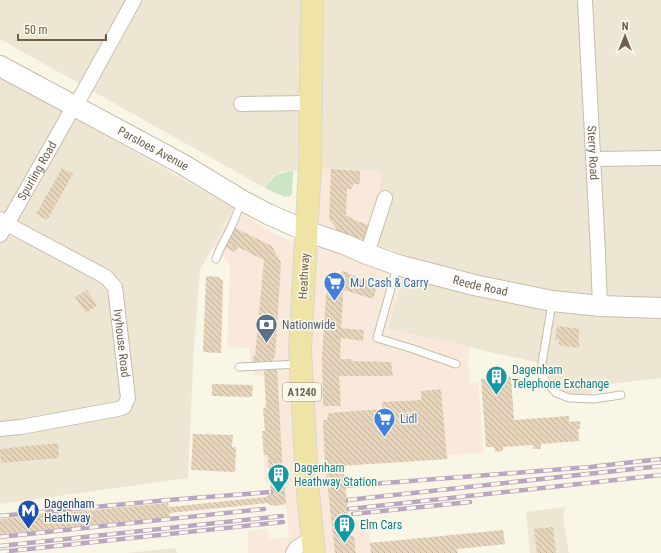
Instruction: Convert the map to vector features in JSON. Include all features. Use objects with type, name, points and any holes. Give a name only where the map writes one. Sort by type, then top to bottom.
[{"type":"main road","name":"Heathway","points":[[312,0],[310,167],[300,364],[303,428],[313,545]]},
{"type":"street","name":"Spurling Road","points":[[2,226],[75,107],[134,0]]},
{"type":"street","name":"Sterry Road","points":[[585,0],[600,306]]},
{"type":"street","name":"Parsloes Avenue","points":[[0,66],[182,164],[243,201],[306,231]]},
{"type":"street","points":[[241,104],[311,102]]},
{"type":"street","points":[[593,159],[661,158]]},
{"type":"street","points":[[367,254],[385,198]]},
{"type":"street","name":"Ivyhouse Road","points":[[0,429],[20,427],[118,409],[124,407],[128,398],[115,287],[106,277],[2,226]]},
{"type":"street","name":"Reede Road","points":[[306,231],[398,265],[474,285],[552,301],[600,306],[661,308]]},
{"type":"street","points":[[293,553],[296,548],[313,545]]},
{"type":"lane","points":[[216,259],[220,247],[243,201]]},
{"type":"lane","points":[[398,265],[376,338],[456,364]]},
{"type":"lane","points":[[552,301],[542,363],[542,374],[547,383],[556,393],[569,398],[594,399],[621,395]]},
{"type":"lane","points":[[239,367],[300,364]]},
{"type":"shaded area","points":[[0,0],[661,0],[661,378],[592,386],[591,396],[569,394],[555,386],[550,378],[548,365],[388,329],[409,256],[374,245],[381,172],[321,168],[281,172],[271,178],[265,188],[0,39]]},
{"type":"shaded area","points":[[0,76],[234,208],[200,270],[194,345],[188,478],[0,504]]},
{"type":"shaded area","points":[[321,168],[382,172],[374,245],[409,256],[388,329],[471,347],[468,359],[470,383],[478,382],[484,453],[449,455],[447,459],[347,465],[345,478],[350,521],[368,519],[371,553],[248,553],[248,531],[268,529],[269,540],[289,537],[286,505],[273,506],[270,482],[265,482],[262,431],[265,431],[263,408],[266,407],[264,377],[254,375],[250,359],[250,348],[227,347],[230,263],[212,247],[234,208],[275,234],[290,241],[311,240],[320,221]]},
{"type":"shaded area","points":[[565,507],[563,517],[569,553],[530,553],[526,512]]},
{"type":"shaded area","points":[[176,548],[177,553],[126,553]]},
{"type":"green space","points":[[293,171],[292,193],[290,196],[285,197],[265,188],[276,175]]},
{"type":"building","points":[[62,168],[73,174],[47,220],[36,214]]},
{"type":"building","points":[[331,169],[360,171],[360,184],[353,184],[352,189],[347,189],[346,215],[354,220],[374,227],[369,242],[339,232],[329,219]]},
{"type":"building","points":[[235,228],[272,246],[281,263],[275,358],[273,358],[273,366],[253,366],[264,260],[238,247],[235,252],[225,247]]},
{"type":"building","points":[[344,271],[358,278],[378,284],[373,299],[344,290],[342,291],[343,299],[341,328],[364,330],[363,341],[341,338],[340,359],[352,359],[352,361],[391,362],[393,376],[339,376],[341,406],[323,406],[322,357],[327,280]]},
{"type":"building","points":[[206,276],[218,277],[223,281],[221,353],[203,352]]},
{"type":"building","points":[[87,290],[97,306],[86,313],[75,297]]},
{"type":"building","points":[[557,326],[579,329],[579,348],[558,345],[559,340],[555,340]]},
{"type":"building","points":[[277,367],[283,476],[269,477],[268,455],[264,455],[262,431],[265,431],[263,408],[266,407],[264,368]]},
{"type":"building","name":"Dagenham Telephone Exchange","points":[[511,377],[514,420],[569,416],[569,422],[580,421],[580,429],[578,429],[579,441],[541,444],[541,449],[533,449],[533,445],[503,447],[503,451],[495,452],[494,447],[486,447],[481,379]]},
{"type":"building","points":[[212,384],[253,385],[252,397],[212,396]]},
{"type":"building","name":"Lidl","points":[[441,389],[447,459],[325,467],[323,420],[327,420],[328,414],[382,409],[382,402],[421,400],[421,391]]},
{"type":"building","points":[[193,434],[233,435],[232,447],[236,447],[235,472],[191,470]]},
{"type":"building","points":[[58,443],[59,458],[1,463],[0,449]]},
{"type":"building","points":[[343,469],[351,536],[354,536],[356,553],[335,553],[326,471]]},
{"type":"building","points":[[284,480],[286,504],[273,506],[267,503],[170,513],[170,517],[0,535],[0,519],[168,503],[169,507],[266,497],[271,493],[270,482]]},
{"type":"building","points":[[553,527],[556,553],[537,553],[534,529]]},
{"type":"building","points":[[503,530],[505,544],[457,549],[458,553],[371,553],[370,543]]},
{"type":"railway","points":[[346,486],[590,467],[661,459]]},
{"type":"railway","points":[[348,500],[661,466]]},
{"type":"railway","points":[[349,509],[661,475]]},
{"type":"railway","points":[[0,516],[271,492]]},
{"type":"railway","points":[[353,514],[470,502]]},
{"type":"railway","points":[[0,537],[264,509]]},
{"type":"railway","points":[[0,546],[282,516]]},
{"type":"railway","points":[[0,552],[283,522]]},
{"type":"place","name":"MJ Cash & Carry","points":[[334,302]]},
{"type":"place","name":"Nationwide","points":[[266,344]]},
{"type":"place","name":"Dagenham Telephone Exchange","points":[[497,396]]},
{"type":"place","name":"Lidl","points":[[385,438]]},
{"type":"place","name":"Dagenham Heathway Station","points":[[278,494]]},
{"type":"place","name":"Dagenham Heathway","points":[[28,530]]},
{"type":"place","name":"Elm Cars","points":[[344,544]]}]
